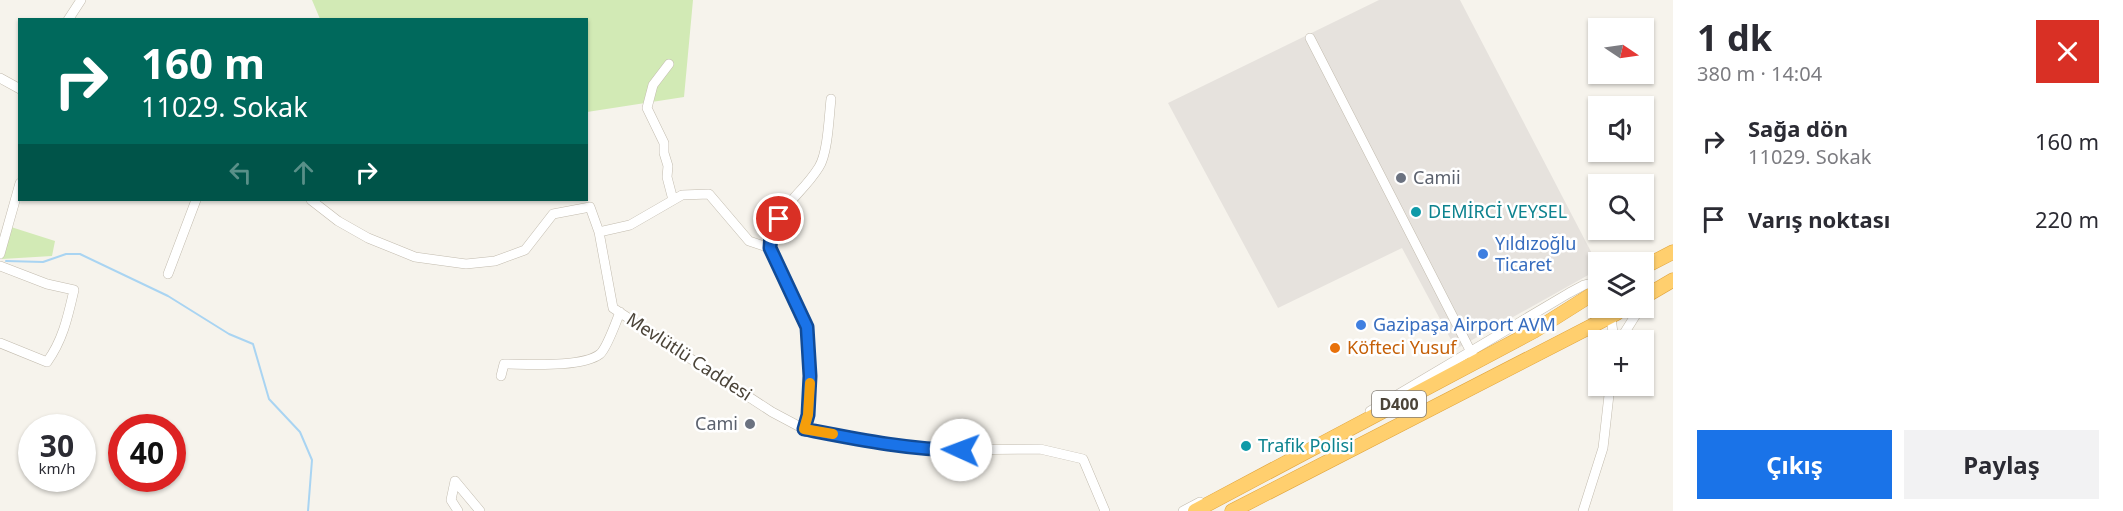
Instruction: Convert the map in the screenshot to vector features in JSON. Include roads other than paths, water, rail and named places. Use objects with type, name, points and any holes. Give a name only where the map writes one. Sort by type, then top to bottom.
[{"type":"highway","points":[[1654,262],[1673,252]]},
{"type":"highway","points":[[1654,292],[1673,280]]},
{"type":"highway","name":"D400","points":[[1196,511],[1474,356],[1534,331],[1588,297]]},
{"type":"highway","name":"D400","points":[[1232,511],[1601,318]]},
{"type":"street","points":[[71,18],[81,0]]},
{"type":"street","points":[[1310,38],[1474,356],[1569,293],[1588,284]]},
{"type":"street","points":[[669,64],[653,85],[647,108],[664,142],[664,153],[668,166],[667,177],[673,200]]},
{"type":"street","points":[[0,78],[18,87]]},
{"type":"street","points":[[804,429],[808,415],[810,376],[807,327],[770,248],[771,233],[786,204],[820,165],[827,134],[831,99]]},
{"type":"street","points":[[0,254],[18,190]]},
{"type":"street","points":[[598,232],[630,225],[682,195],[710,194],[749,241],[770,248]]},
{"type":"street","points":[[168,274],[196,201]]},
{"type":"street","name":"Mevlütlü Caddesi","points":[[312,201],[338,221],[368,238],[415,257],[466,264],[495,261],[525,250],[553,214],[590,207],[598,232],[613,308],[772,412],[804,429],[868,441],[942,450],[1040,449],[1083,459],[1105,511]]},
{"type":"street","points":[[0,266],[47,284],[74,290],[57,349],[47,362],[0,343]]},
{"type":"street","points":[[501,376],[504,364],[564,363],[588,360],[601,353],[620,312]]},
{"type":"street","points":[[1583,511],[1603,448],[1609,396]]},
{"type":"street","points":[[1183,511],[1336,434]]},
{"type":"street","points":[[458,511],[451,500],[455,481],[480,511]]},
{"type":"waterway","points":[[6,261],[43,262],[66,254],[80,254],[168,296],[229,334],[253,344],[269,399],[300,432],[312,460],[308,511]]},
{"type":"place","name":"Camii","points":[[1401,178]]},
{"type":"place","name":"DEMİRCİ VEYSEL","points":[[1416,212]]},
{"type":"place","name":"Yıldızoğlu Ticaret","points":[[1483,254]]},
{"type":"place","name":"Gazipaşa Airport AVM","points":[[1361,325]]},
{"type":"place","name":"Köfteci Yusuf","points":[[1335,348]]},
{"type":"place","name":"Cami","points":[[750,424]]},
{"type":"place","name":"Trafik Polisi","points":[[1246,446]]}]
